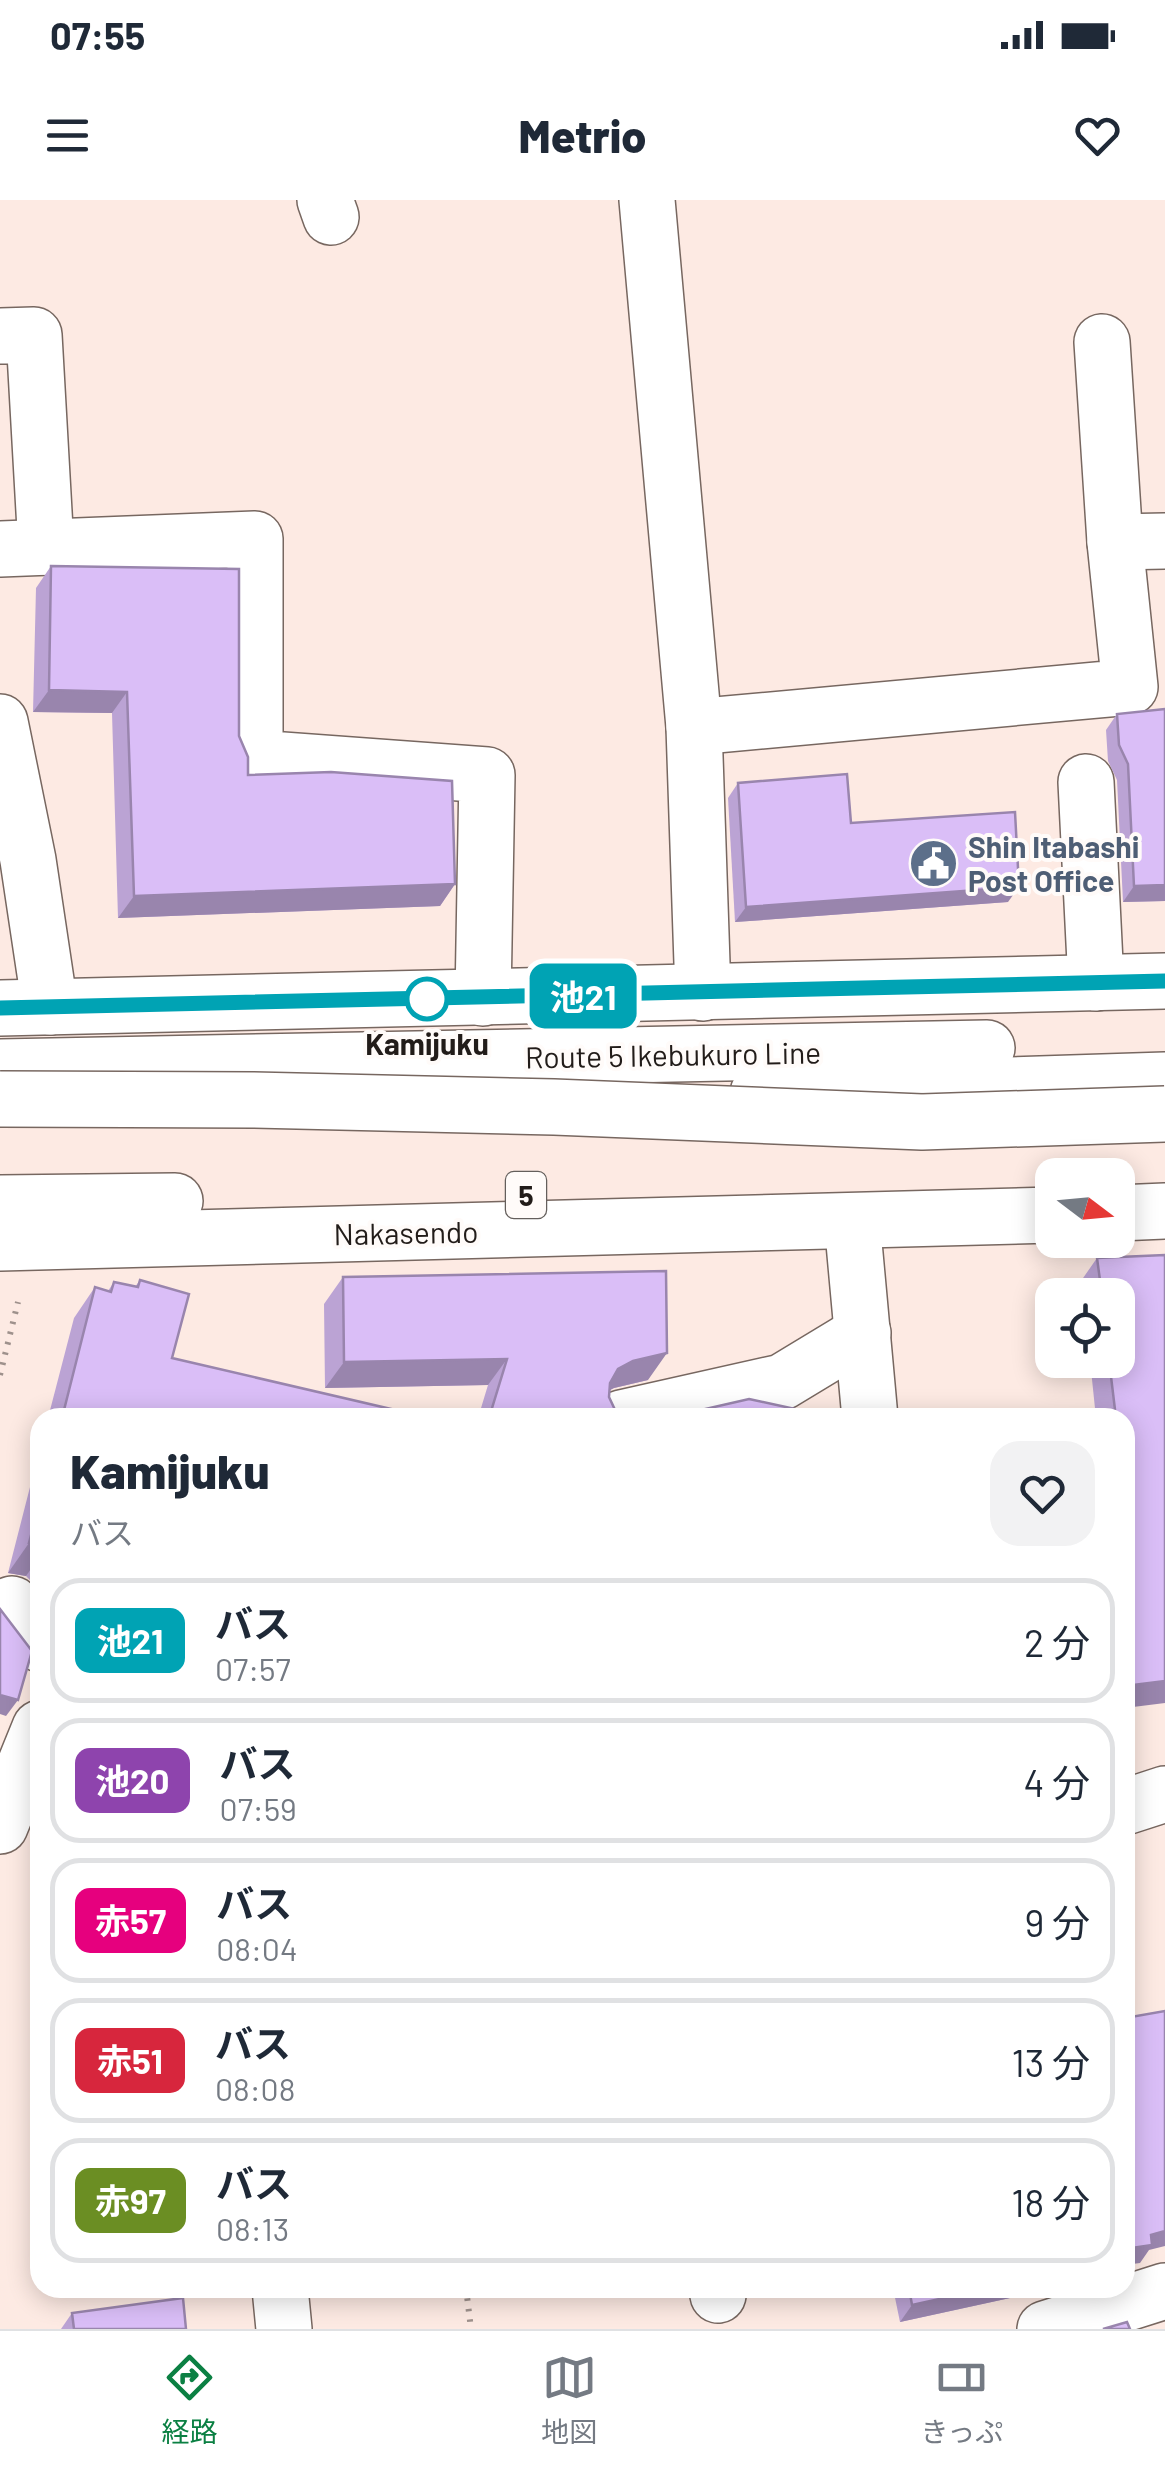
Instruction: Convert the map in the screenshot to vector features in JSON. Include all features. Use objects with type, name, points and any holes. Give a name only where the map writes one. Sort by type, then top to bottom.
[{"type":"main road","points":[[647,200],[694,727],[703,993]]},
{"type":"main road","points":[[0,336],[34,335],[23,548],[256,539],[255,758],[487,776],[483,998]]},
{"type":"main road","points":[[694,727],[1130,687],[1140,541],[1102,342]]},
{"type":"main road","points":[[0,722],[28,860],[27,1007],[1165,981]]},
{"type":"main road","points":[[1086,782],[1096,983]]},
{"type":"main road","name":"Route 5 Ikebukuro Line","points":[[0,1067],[1165,1043]]},
{"type":"main road","points":[[0,1117],[1165,1080]]},
{"type":"main road","points":[[0,1100],[498,1106],[922,1122],[1165,1114]]},
{"type":"main road","points":[[1135,1186],[1165,1186]]},
{"type":"main road","name":"5","points":[[11,1244],[1035,1188]]},
{"type":"main road","points":[[1135,1212],[1165,1211]]},
{"type":"main road","name":"Nakasendo","points":[[11,1244],[1035,1216]]},
{"type":"main road","points":[[852,1221],[869,1408]]},
{"type":"main road","points":[[665,1408],[782,1382],[863,1334]]},
{"type":"main road","points":[[0,1826],[30,1752]]},
{"type":"main road","points":[[1135,1804],[1165,1794]]},
{"type":"main road","points":[[1046,2329],[1165,2291]]},
{"type":"main road","points":[[281,2298],[284,2329]]},
{"type":"path","points":[[0,1375],[11,1244]]},
{"type":"path","points":[[467,2298],[471,2329]]},
{"type":"pier","points":[[20,929],[5,1119],[0,1124],[0,930]]},
{"type":"building","points":[[51,566],[239,569],[239,736],[248,757],[248,775],[331,772],[452,781],[455,884],[134,896],[127,692],[49,690]]},
{"type":"building","points":[[1165,709],[1165,885],[1134,886],[1128,764],[1119,745],[1117,714]]},
{"type":"building","points":[[847,774],[851,823],[1015,812],[1019,887],[746,907],[738,783]]},
{"type":"building","points":[[1165,1255],[1165,1681],[1135,1685],[1135,1408],[1115,1408],[1111,1378],[1135,1378],[1135,1278],[1100,1278],[1097,1258]]},
{"type":"building","points":[[666,1271],[667,1353],[618,1369],[610,1383],[609,1397],[614,1408],[492,1408],[507,1359],[344,1362],[343,1277]]},
{"type":"building","points":[[140,1280],[189,1294],[172,1358],[387,1408],[65,1408],[95,1287],[111,1292],[114,1282],[138,1287]]},
{"type":"building","points":[[749,1399],[790,1408],[710,1408]]},
{"type":"building","points":[[0,1609],[30,1648],[30,1658],[18,1700],[0,1695]]},
{"type":"building","points":[[1165,2011],[1165,2231],[1151,2235],[1152,2245],[1135,2248],[1135,2016]]},
{"type":"building","points":[[183,2298],[186,2329],[74,2329],[72,2313]]},
{"type":"building","points":[[911,2298],[944,2298],[912,2305]]},
{"type":"building","points":[[1127,2322],[1130,2329],[1103,2329]]},
{"type":"bus line","name":"池21","points":[[0,1008],[1165,981]]},
{"type":"place","name":"Shin Itabashi Post Office","points":[[933,863]]},
{"type":"place","name":"Kamijuku","points":[[427,999]]}]
